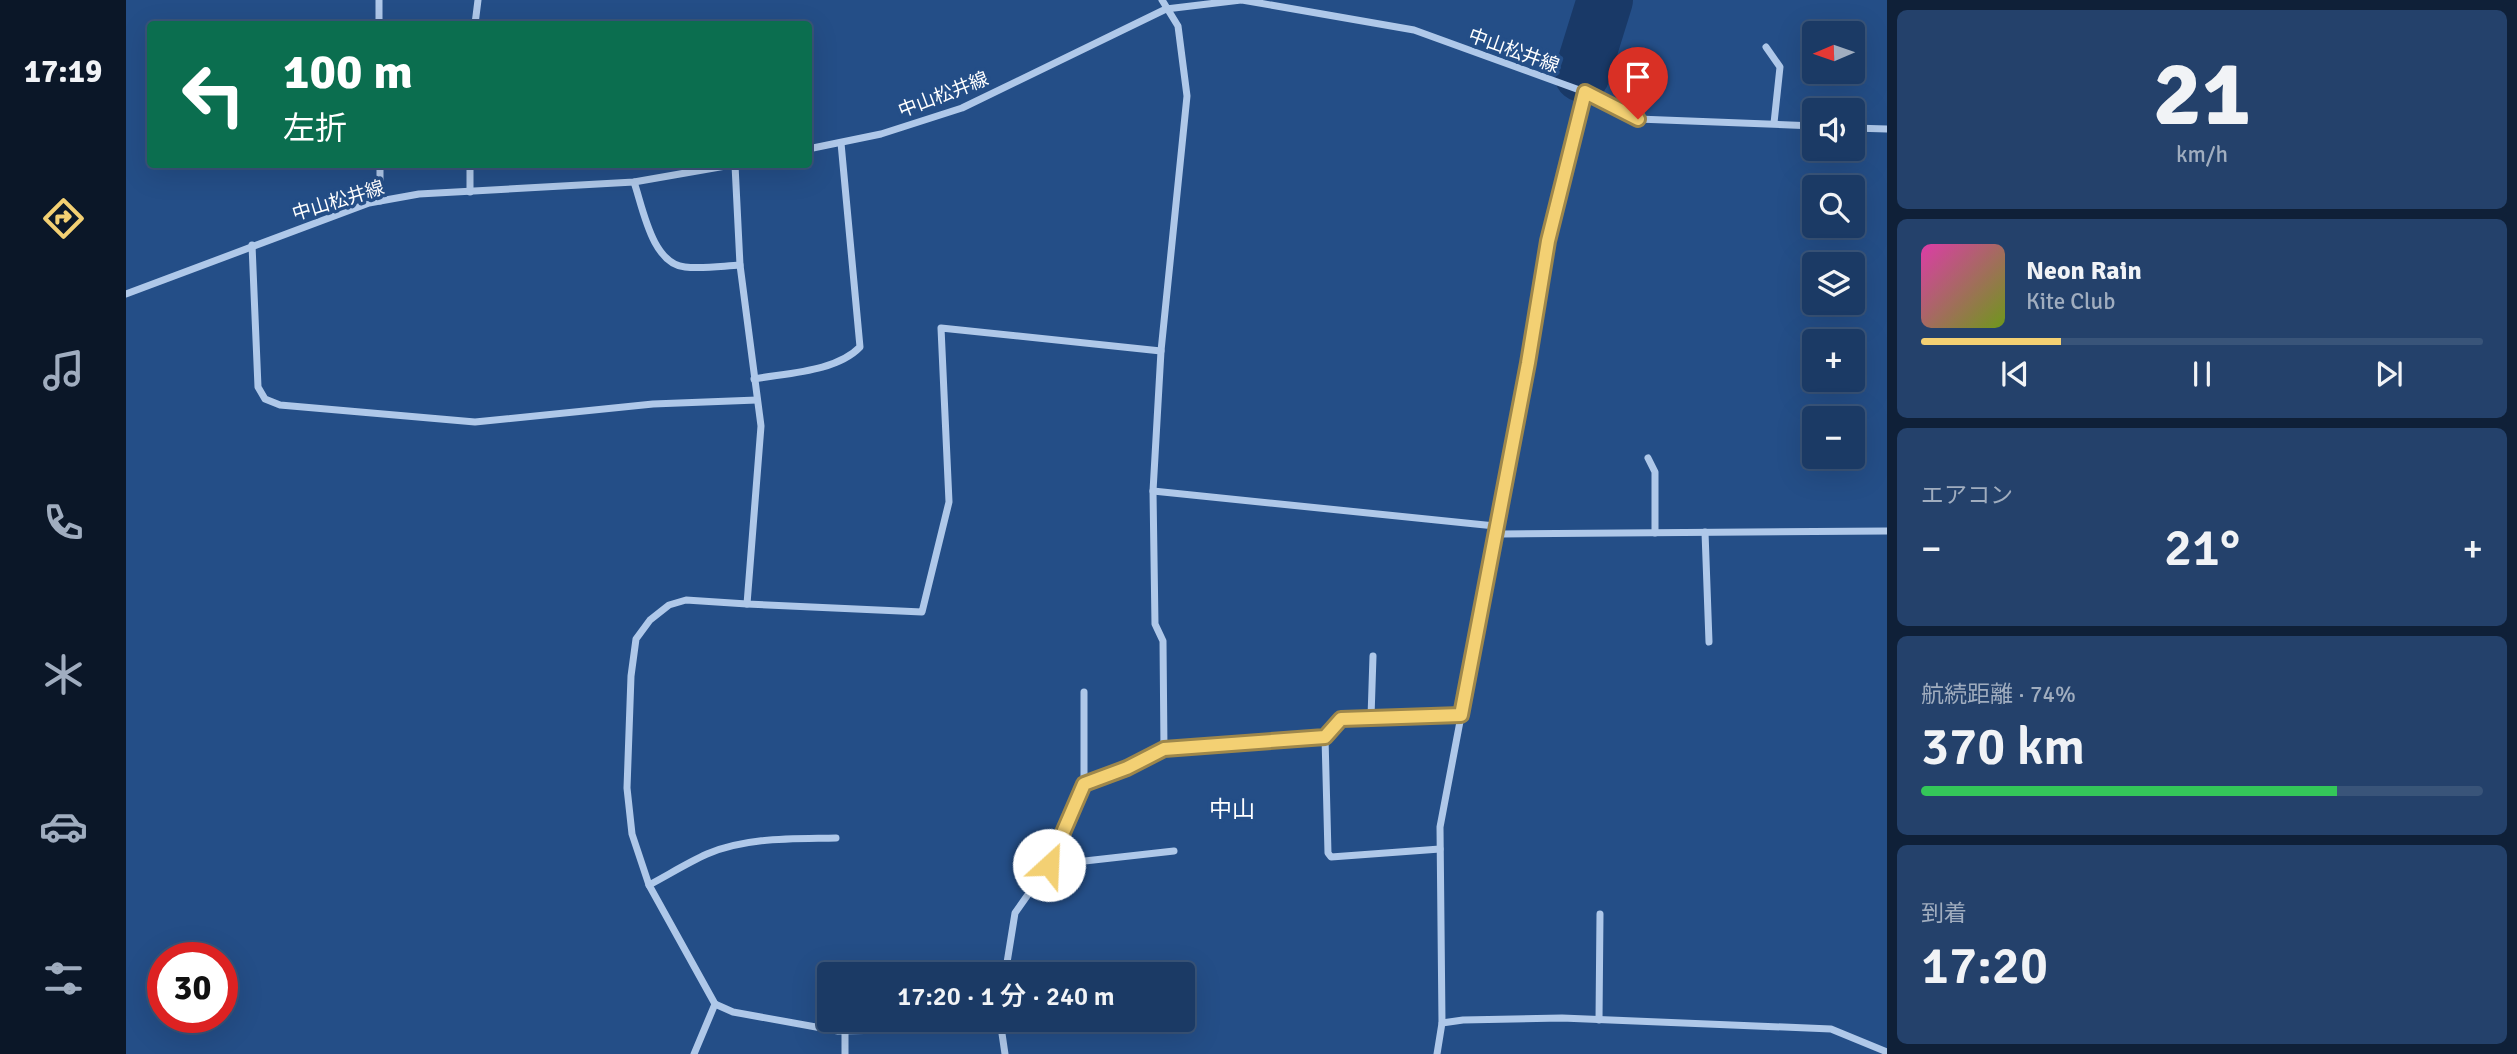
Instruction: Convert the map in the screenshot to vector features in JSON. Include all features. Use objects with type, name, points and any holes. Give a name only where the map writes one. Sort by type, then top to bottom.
[{"type":"street","points":[[379,0],[379,21]]},
{"type":"street","points":[[475,21],[478,0]]},
{"type":"street","points":[[1162,0],[1178,26],[1187,96],[1161,351],[1153,491],[1155,624],[1163,641],[1164,749]]},
{"type":"street","name":"中山松井線","points":[[812,148],[881,134],[962,108],[1166,9],[1241,0],[1414,30],[1585,92],[1638,119],[1802,125]]},
{"type":"street","points":[[1766,47],[1780,67],[1774,124]]},
{"type":"street","points":[[1437,1054],[1442,1023],[1440,827],[1528,363],[1548,241],[1585,92]]},
{"type":"street","points":[[1865,129],[1887,130]]},
{"type":"street","points":[[754,379],[835,363],[851,357],[860,347],[841,142]]},
{"type":"street","points":[[380,168],[380,201]]},
{"type":"street","points":[[470,168],[470,192]]},
{"type":"street","name":"中山松井線","points":[[126,294],[252,245],[380,201],[419,194],[634,182],[718,168]]},
{"type":"street","points":[[736,168],[740,265],[761,426],[747,604]]},
{"type":"street","points":[[634,182],[655,243],[666,259],[682,267],[740,265]]},
{"type":"street","points":[[252,245],[258,387],[265,400],[280,405],[475,422],[653,404],[757,400]]},
{"type":"street","points":[[817,1026],[733,1012],[715,1004],[649,885],[632,834],[627,788],[631,676],[636,639],[650,620],[669,605],[686,600],[922,612],[949,502],[941,328],[1161,351]]},
{"type":"street","points":[[1647,458],[1655,472],[1655,533]]},
{"type":"street","points":[[1153,491],[1495,526],[1502,534],[1887,531]]},
{"type":"street","points":[[1705,532],[1709,642]]},
{"type":"street","points":[[1371,717],[1373,656]]},
{"type":"street","points":[[1007,962],[1014,913],[1049,865],[1084,784],[1084,692]]},
{"type":"street","points":[[1440,849],[1332,857],[1328,853],[1325,737],[1341,719],[1461,715]]},
{"type":"street","points":[[1084,784],[1127,768],[1164,749],[1325,737]]},
{"type":"street","points":[[649,885],[708,854],[741,844],[770,839],[836,838]]},
{"type":"street","points":[[1049,865],[1174,851]]},
{"type":"street","points":[[1599,1020],[1600,914]]},
{"type":"street","points":[[694,1054],[715,1004]]},
{"type":"street","points":[[1442,1023],[1488,1019],[1599,1020],[1831,1029],[1887,1052]]},
{"type":"street","points":[[845,1032],[845,1054]]},
{"type":"street","points":[[1002,1032],[1006,1054]]},
{"type":"waterway","points":[[1582,74],[1605,0]]},
{"type":"district","name":"中山","points":[[1232,809]]},
{"type":"route","points":[[1049,865],[1084,784],[1127,768],[1164,749],[1325,737],[1341,719],[1461,715],[1528,363],[1548,241],[1585,92],[1638,119]]}]
